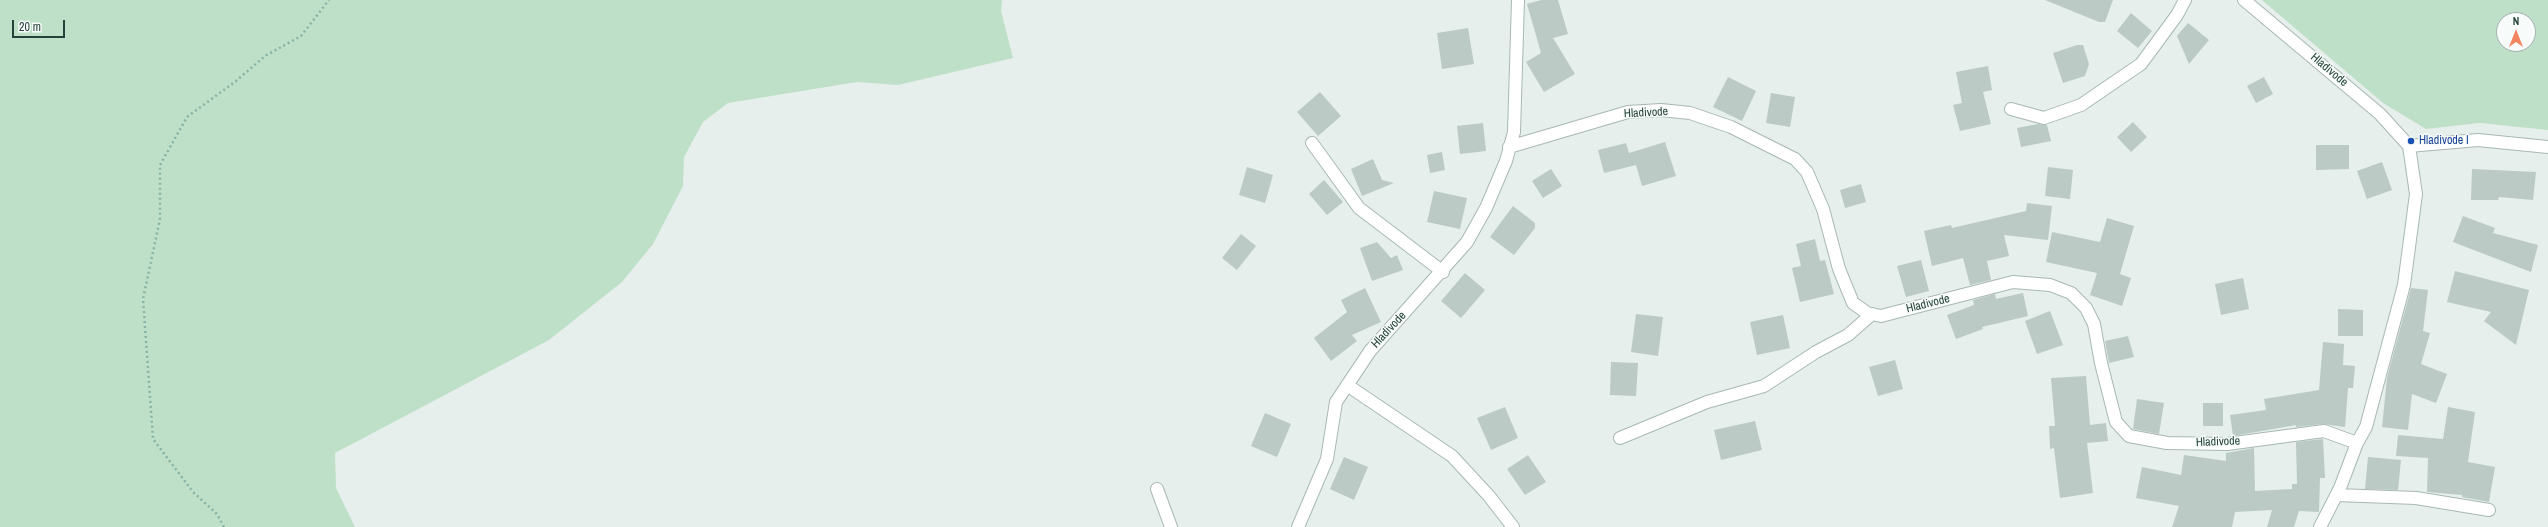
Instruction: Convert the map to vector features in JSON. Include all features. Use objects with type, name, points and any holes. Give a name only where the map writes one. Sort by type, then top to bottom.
[{"type":"street","name":"Hladivode","points":[[1298,527],[1327,460],[1336,402],[1370,351],[1443,272],[1467,242],[1486,208],[1506,161],[1514,132],[1518,0]]},
{"type":"street","points":[[2011,109],[2044,118],[2081,105],[2141,64],[2177,15],[2185,0]]},
{"type":"street","name":"Hladivode","points":[[2244,0],[2380,114],[2409,146]]},
{"type":"street","name":"Hladivode","points":[[1509,147],[1628,112],[1660,110],[1690,113],[1731,127],[1794,159],[1807,172],[1823,209],[1839,269],[1853,302],[1867,314],[1881,316],[2013,282],[2050,285],[2071,293],[2086,308],[2094,324],[2100,363],[2116,422],[2129,436],[2167,443],[2227,444],[2324,431],[2357,443]]},
{"type":"street","points":[[2320,527],[2336,496],[2357,443],[2366,427],[2404,284],[2416,194],[2409,146],[2478,140],[2548,147]]},
{"type":"street","points":[[1312,143],[1359,208],[1443,272]]},
{"type":"street","points":[[1620,438],[1707,402],[1764,386],[1816,352],[1848,335],[1872,314]]},
{"type":"street","points":[[1347,385],[1452,456],[1489,496],[1513,527]]},
{"type":"street","points":[[1157,489],[1171,527]]},
{"type":"street","points":[[2336,496],[2416,498],[2489,510]]},
{"type":"path","points":[[224,527],[217,514],[193,492],[153,439],[143,299],[160,219],[160,165],[187,117],[236,81],[264,56],[301,36],[329,4],[329,0]]},
{"type":"green space","points":[[0,0],[1002,0],[1001,11],[1013,58],[898,85],[857,82],[728,103],[703,122],[684,157],[683,186],[653,244],[622,282],[549,340],[335,453],[336,488],[355,527],[0,527]]},
{"type":"green space","points":[[2262,0],[2548,0],[2548,130],[2480,123],[2426,129],[2383,103]]},
{"type":"building","points":[[1541,0],[1558,0],[1568,34],[1553,38],[1575,74],[1544,92],[1526,62],[1541,53],[1527,4]]},
{"type":"building","points":[[2045,0],[2113,0],[2105,22],[2099,22]]},
{"type":"building","points":[[2131,13],[2152,31],[2138,48],[2117,31]]},
{"type":"building","points":[[2188,23],[2209,40],[2189,64],[2177,36]]},
{"type":"building","points":[[1468,28],[1474,64],[1442,69],[1437,33]]},
{"type":"building","points":[[2077,45],[2083,45],[2089,64],[2085,76],[2063,83],[2053,53]]},
{"type":"building","points":[[1988,66],[1992,90],[1983,92],[1991,124],[1960,131],[1953,105],[1962,103],[1956,72]]},
{"type":"building","points":[[1728,77],[1756,91],[1742,121],[1713,107]]},
{"type":"building","points":[[2264,77],[2273,94],[2256,103],[2247,86]]},
{"type":"building","points":[[1320,92],[1341,116],[1318,136],[1297,112]]},
{"type":"building","points":[[1771,93],[1795,97],[1790,127],[1766,123]]},
{"type":"building","points":[[2133,122],[2147,137],[2131,152],[2117,137]]},
{"type":"building","points":[[1483,123],[1486,151],[1460,154],[1457,126]]},
{"type":"building","points":[[2038,124],[2047,125],[2051,141],[2021,147],[2017,128]]},
{"type":"building","points":[[1665,142],[1676,176],[1642,186],[1636,165],[1604,173],[1598,150],[1626,143],[1629,153]]},
{"type":"building","points":[[2316,145],[2349,145],[2349,169],[2316,170]]},
{"type":"building","points":[[1442,152],[1445,170],[1430,173],[1427,155]]},
{"type":"building","points":[[1373,159],[1382,180],[1394,183],[1362,196],[1351,169]]},
{"type":"building","points":[[2382,162],[2392,190],[2367,199],[2357,171]]},
{"type":"building","points":[[1247,167],[1273,175],[1265,203],[1239,195]]},
{"type":"building","points":[[2048,167],[2073,170],[2070,199],[2045,196]]},
{"type":"building","points":[[1551,169],[1562,186],[1543,198],[1532,181]]},
{"type":"building","points":[[2472,169],[2536,172],[2533,200],[2499,197],[2498,200],[2471,200]]},
{"type":"building","points":[[1324,180],[1343,202],[1327,215],[1309,194]]},
{"type":"building","points":[[1861,184],[1866,202],[1845,208],[1840,190]]},
{"type":"building","points":[[1434,191],[1467,198],[1460,229],[1427,222]]},
{"type":"building","points":[[2027,203],[2052,206],[2048,240],[2004,235],[2009,256],[1987,261],[1991,280],[1970,285],[1963,258],[1932,266],[1924,231],[1951,225],[1952,228],[2026,211]]},
{"type":"building","points":[[1513,206],[1535,223],[1535,228],[1514,255],[1490,237]]},
{"type":"building","points":[[2463,216],[2495,228],[2493,233],[2538,245],[2531,272],[2453,242]]},
{"type":"building","points":[[2107,218],[2134,226],[2120,274],[2131,278],[2122,306],[2090,295],[2097,273],[2046,262],[2052,232],[2100,242]]},
{"type":"building","points":[[1241,234],[1256,246],[1237,270],[1222,258]]},
{"type":"building","points":[[1815,239],[1820,261],[1825,260],[1834,294],[1800,302],[1792,268],[1801,266],[1796,244]]},
{"type":"building","points":[[1377,242],[1391,258],[1397,255],[1403,270],[1372,281],[1360,248]]},
{"type":"building","points":[[1921,260],[1929,291],[1906,297],[1897,266]]},
{"type":"building","points":[[2455,271],[2529,290],[2516,345],[2484,321],[2491,312],[2447,302]]},
{"type":"building","points":[[1465,273],[1485,290],[1461,318],[1441,301]]},
{"type":"building","points":[[2243,278],[2249,309],[2221,315],[2215,284]]},
{"type":"building","points":[[1365,288],[1381,322],[1352,335],[1357,341],[1331,361],[1314,338],[1347,312],[1341,300]]},
{"type":"building","points":[[2411,288],[2428,290],[2423,331],[2430,333],[2421,364],[2447,374],[2436,403],[2412,394],[2408,430],[2382,427],[2387,378]]},
{"type":"building","points":[[2023,293],[2028,316],[1982,327],[1983,329],[1956,339],[1947,315],[1974,305],[1973,300],[1995,294],[1996,299]]},
{"type":"building","points":[[2338,309],[2363,310],[2363,336],[2338,336]]},
{"type":"building","points":[[2050,311],[2063,345],[2037,354],[2025,321]]},
{"type":"building","points":[[1636,314],[1663,317],[1658,356],[1631,352]]},
{"type":"building","points":[[1783,315],[1790,348],[1757,355],[1750,322]]},
{"type":"building","points":[[2128,336],[2134,357],[2109,363],[2105,341]]},
{"type":"building","points":[[2323,342],[2344,344],[2343,365],[2355,366],[2353,388],[2348,388],[2345,427],[2323,424],[2296,427],[2296,425],[2233,436],[2230,415],[2266,410],[2264,399],[2319,390]]},
{"type":"building","points":[[1895,360],[1903,389],[1878,396],[1869,367]]},
{"type":"building","points":[[1611,362],[1638,363],[1636,396],[1610,395]]},
{"type":"building","points":[[2086,376],[2090,425],[2106,423],[2108,441],[2087,443],[2093,493],[2060,498],[2054,448],[2050,449],[2049,426],[2055,426],[2051,378]]},
{"type":"building","points":[[2137,399],[2164,403],[2159,434],[2133,429]]},
{"type":"building","points":[[2203,403],[2223,403],[2223,426],[2203,426]]},
{"type":"building","points":[[1505,407],[1518,438],[1491,450],[1477,418]]},
{"type":"building","points":[[2448,407],[2475,412],[2468,462],[2495,467],[2489,502],[2462,497],[2462,495],[2427,492],[2428,458],[2396,456],[2398,435],[2443,439]]},
{"type":"building","points":[[1265,413],[1291,424],[1277,457],[1251,446]]},
{"type":"building","points":[[1755,421],[1762,450],[1721,460],[1714,430]]},
{"type":"building","points":[[2323,439],[2325,478],[2320,478],[2319,512],[2299,511],[2294,527],[2267,527],[2272,510],[2235,512],[2232,527],[2172,527],[2179,506],[2136,498],[2142,467],[2181,475],[2184,455],[2226,461],[2226,453],[2254,448],[2255,491],[2292,489],[2292,484],[2297,484],[2296,442]]},
{"type":"building","points":[[1528,455],[1546,482],[1525,495],[1507,469]]},
{"type":"building","points":[[1344,457],[1368,467],[1354,500],[1330,489]]},
{"type":"building","points":[[2368,457],[2401,460],[2398,490],[2365,489]]},
{"type":"place","name":"Hladivode I","points":[[2411,141]]}]
